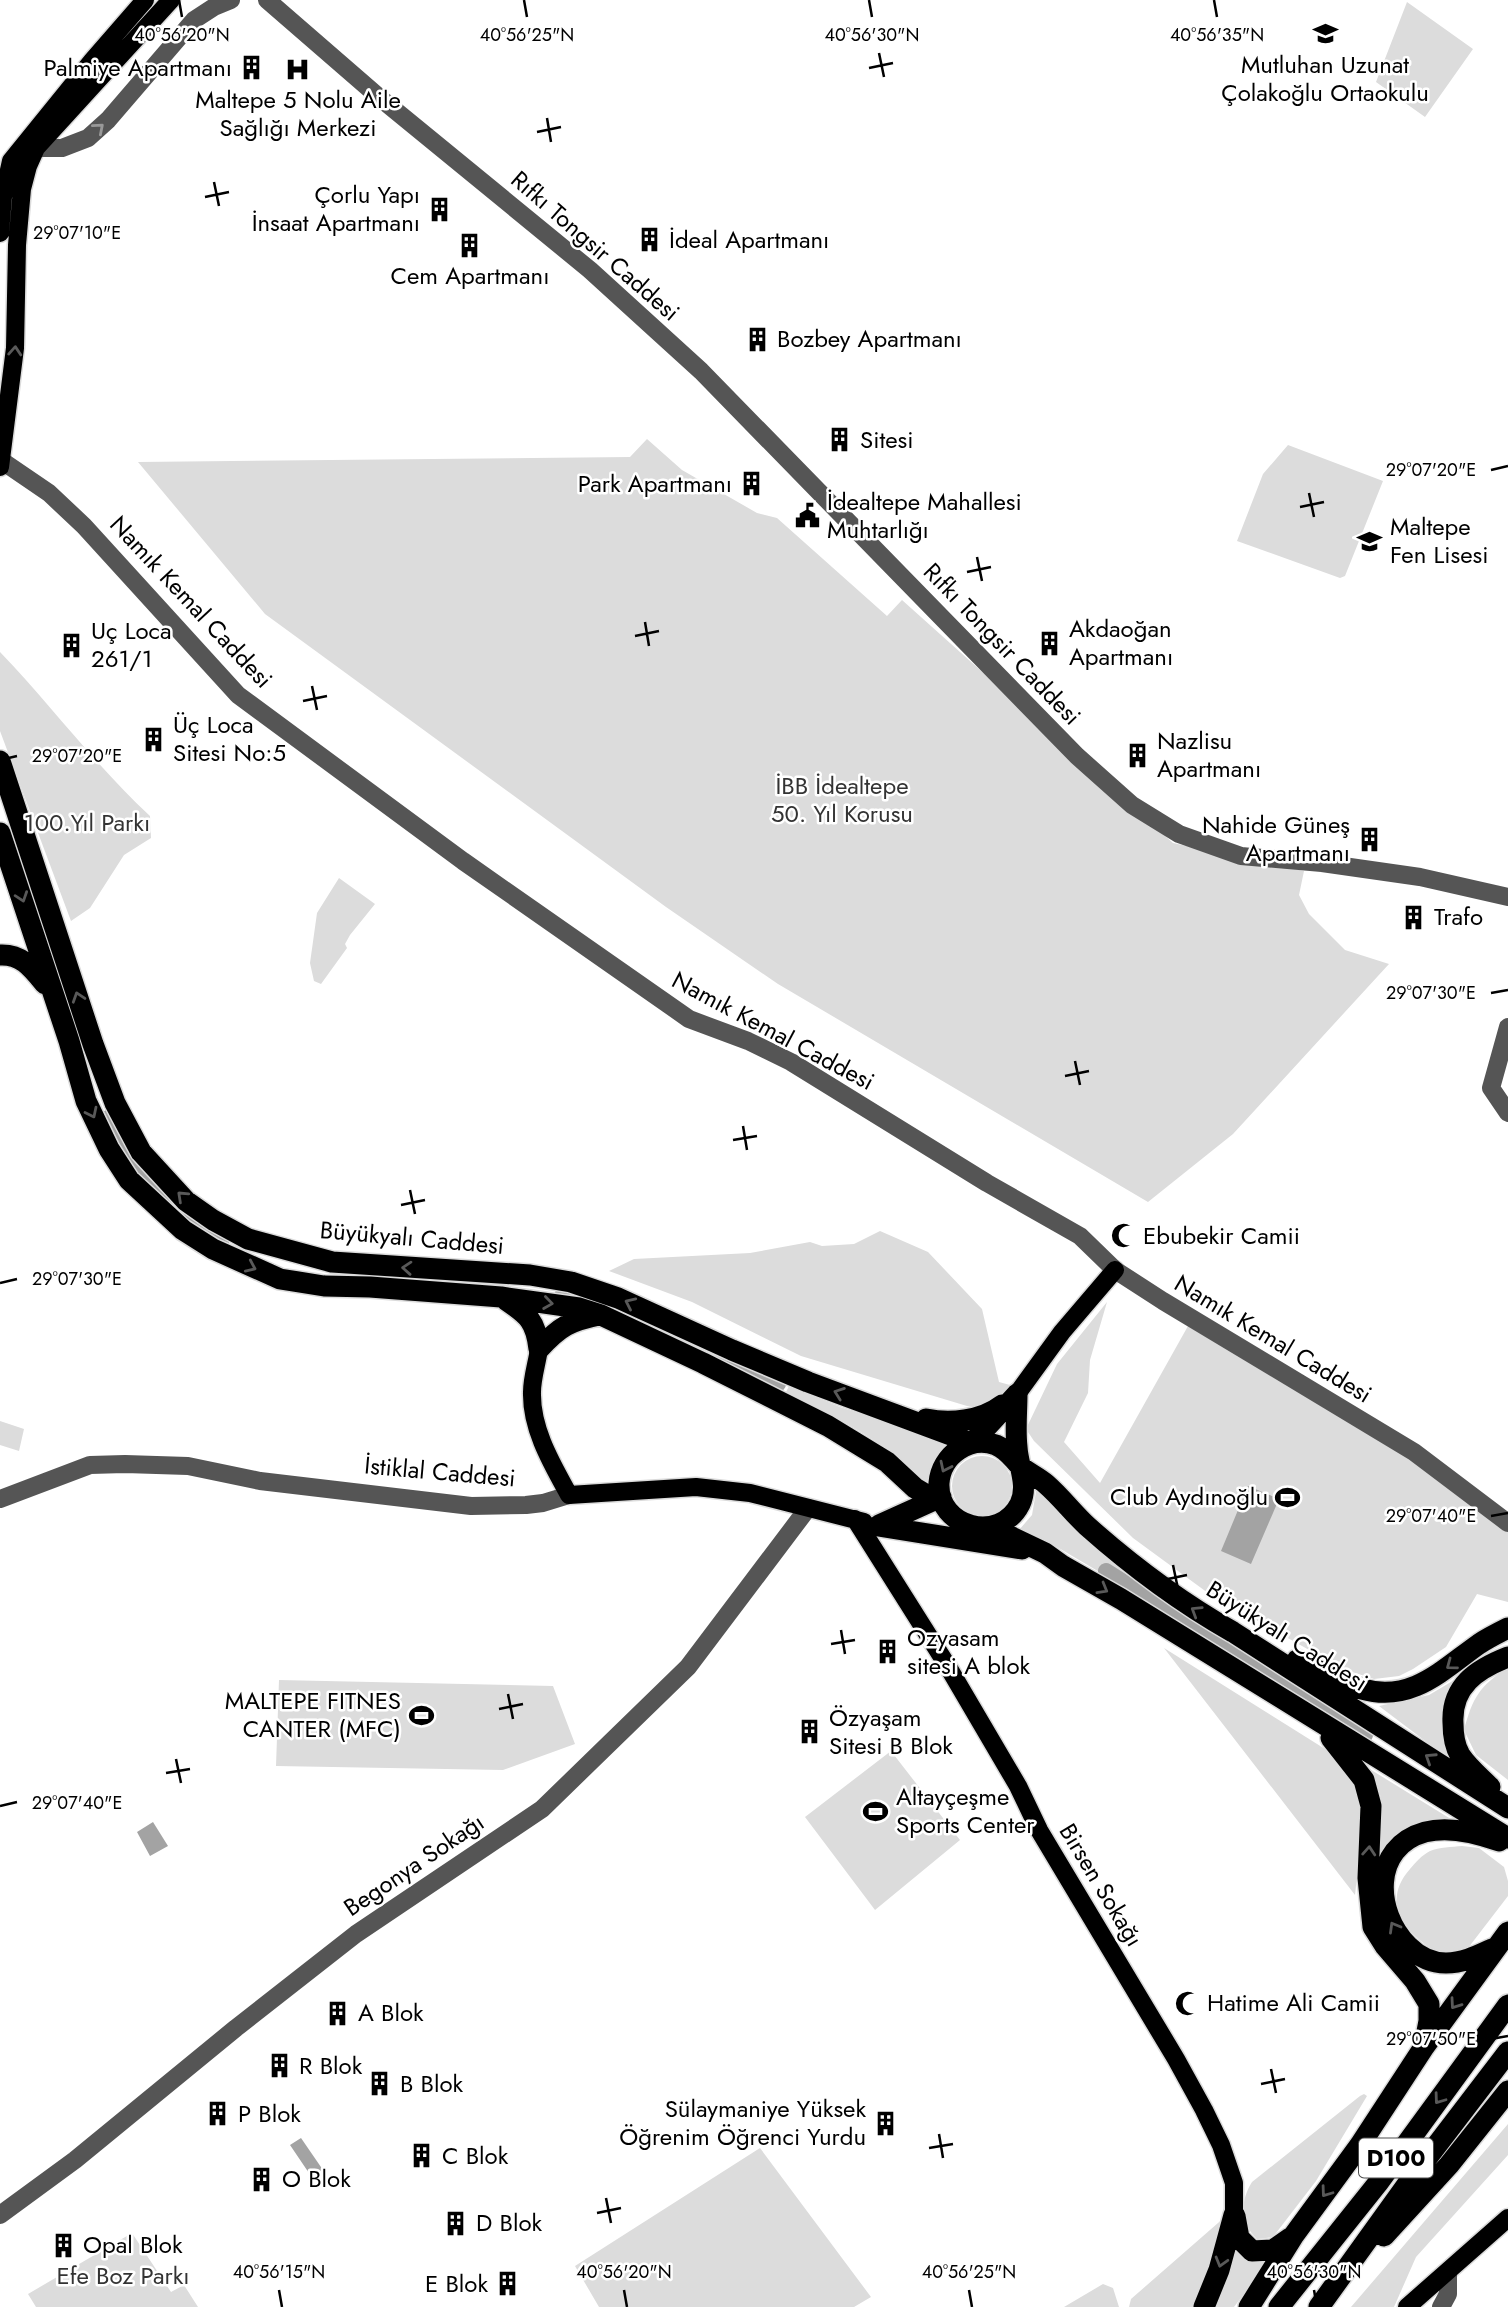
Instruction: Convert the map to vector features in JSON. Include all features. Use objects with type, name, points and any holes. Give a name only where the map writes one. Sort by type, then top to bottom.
[{"type":"highway","name":"Büyükyalı Caddesi","points":[[0,761],[115,1103],[141,1152],[186,1201],[213,1220],[248,1239],[332,1262],[530,1275],[571,1282],[618,1298],[808,1382],[972,1443],[994,1444],[1004,1449],[1019,1465],[1046,1484],[1086,1525],[1155,1582],[1196,1611],[1508,1807]]},
{"type":"highway","name":"Büyükyalı Caddesi","points":[[0,833],[86,1101],[109,1149],[129,1180],[183,1230],[213,1250],[280,1279],[324,1286],[501,1297],[579,1308],[601,1315],[828,1426],[887,1462],[915,1488],[925,1494],[941,1497],[945,1507],[960,1522],[981,1528],[991,1527]]},
{"type":"highway","points":[[0,955],[10,955],[28,963],[54,995]]},
{"type":"highway","name":"Büyükyalı Caddesi","points":[[501,1297],[527,1314],[537,1331],[540,1349]]},
{"type":"highway","points":[[540,1349],[555,1331],[573,1321],[601,1315]]},
{"type":"highway","points":[[886,1411],[943,1423],[994,1411],[1017,1394]]},
{"type":"highway","points":[[877,1526],[941,1497],[940,1475],[945,1464],[961,1448],[972,1443],[1017,1394]]},
{"type":"highway","points":[[991,1527],[1004,1522],[1013,1514],[1024,1490],[1016,1429],[1017,1394]]},
{"type":"highway","name":"İstiklal Caddesi","points":[[877,1526],[1045,1553]]},
{"type":"highway","points":[[991,1527],[1045,1553],[1508,1838]]},
{"type":"highway","points":[[1233,1632],[1362,1689],[1401,1692],[1429,1682],[1483,1641],[1508,1628]]},
{"type":"highway","points":[[1508,1657],[1485,1668],[1467,1681],[1456,1696],[1452,1718],[1455,1743],[1461,1756],[1508,1807]]},
{"type":"highway","points":[[1314,1720],[1341,1748],[1364,1780],[1371,1805],[1368,1878],[1373,1927],[1385,1947],[1415,1981],[1429,2004],[1424,2047]]},
{"type":"highway","points":[[1494,1949],[1468,1960],[1446,1964],[1429,1961],[1414,1952],[1392,1928],[1383,1892],[1385,1873],[1393,1854],[1406,1841],[1424,1832],[1449,1830],[1508,1844]]},
{"type":"highway","points":[[1249,2307],[1294,2235],[1360,2145],[1424,2047],[1508,1931]]},
{"type":"highway","name":"D100","points":[[1279,2307],[1378,2183],[1508,2005]]},
{"type":"highway","name":"D100","points":[[1322,2303],[1414,2175],[1508,2052]]},
{"type":"highway","points":[[1322,2303],[1448,2165],[1508,2091]]},
{"type":"highway","points":[[1448,2165],[1508,2113]]},
{"type":"highway","points":[[1234,2215],[1239,2238],[1252,2251],[1273,2250],[1294,2235]]},
{"type":"highway","points":[[1203,2307],[1219,2270],[1234,2215]]},
{"type":"main road","points":[[0,221],[11,161],[145,0]]},
{"type":"main road","points":[[1,464],[15,348],[17,245],[22,189],[28,166],[36,148],[171,0]]},
{"type":"main road","points":[[1017,1394],[1062,1332],[1115,1269]]},
{"type":"main road","points":[[540,1349],[532,1391],[534,1418],[543,1443],[569,1495]]},
{"type":"main road","name":"İstiklal Caddesi","points":[[569,1495],[696,1487],[750,1493],[877,1526]]},
{"type":"main road","name":"Birsen Sokağı","points":[[855,1519],[947,1665],[1018,1786],[1039,1830],[1199,2100],[1234,2183],[1234,2215]]},
{"type":"main road","points":[[1407,2307],[1508,2218]]},
{"type":"street","points":[[36,148],[62,148],[88,138],[108,120],[194,20],[231,0]]},
{"type":"street","name":"Rıfkı Tongsir Caddesi","points":[[267,0],[380,98],[590,270],[701,371],[1077,756],[1132,805],[1179,834],[1241,856],[1322,863],[1420,877],[1508,897]]},
{"type":"street","name":"Namık Kemal Caddesi","points":[[1,464],[48,493],[84,526],[238,695],[463,861],[689,1019],[748,1041],[791,1062],[987,1183],[1080,1236],[1115,1269],[1163,1301],[1414,1452],[1508,1523]]},
{"type":"street","points":[[1508,1027],[1491,1088],[1508,1113]]},
{"type":"street","name":"İstiklal Caddesi","points":[[0,1499],[90,1465],[125,1464],[188,1466],[260,1481],[471,1506],[526,1505],[569,1495]]},
{"type":"street","name":"Begonya Sokağı","points":[[0,2215],[75,2160],[356,1934],[542,1809],[688,1667],[808,1508]]},
{"type":"street","points":[[1441,2307],[1447,2294],[1448,2273]]},
{"type":"green space","points":[[1407,2],[1473,49],[1425,117],[1376,82]]},
{"type":"green space","name":"İBB İdealtepe 50. Yıl Korusu","points":[[647,439],[682,470],[757,513],[777,518],[887,616],[902,600],[1173,843],[1304,871],[1299,895],[1309,914],[1345,950],[1389,964],[1233,1134],[1148,1202],[778,984],[666,907],[265,614],[138,462],[630,457]]},
{"type":"green space","points":[[1288,445],[1383,481],[1345,576],[1340,578],[1237,541],[1263,474]]},
{"type":"green space","name":"100.Yıl Parkı","points":[[0,652],[150,816],[151,838],[124,855],[90,908],[71,921],[0,731]]},
{"type":"green space","points":[[339,878],[375,904],[350,935],[345,944],[347,948],[321,984],[314,981],[310,963],[317,913]]},
{"type":"green space","points":[[880,1231],[928,1252],[982,1309],[999,1382],[1010,1385],[992,1404],[982,1407],[967,1406],[801,1356],[692,1302],[609,1271],[634,1259],[750,1253],[810,1242],[822,1246],[854,1244]]},
{"type":"green space","name":"Club Aydınoğlu","points":[[1107,1302],[1090,1360],[1088,1393],[1064,1442],[1100,1483],[1188,1326],[1411,1457],[1508,1530],[1508,1602],[1477,1594],[1446,1647],[1399,1676],[1374,1679],[1343,1669],[1208,1593],[1133,1538],[1034,1441],[1026,1429],[1057,1364]]},
{"type":"green space","points":[[789,1386],[840,1407],[958,1445],[929,1491],[880,1445],[841,1420],[786,1392]]},
{"type":"green space","points":[[0,1421],[24,1429],[19,1451],[0,1445]]},
{"type":"green space","points":[[976,1456],[988,1456],[1007,1469],[1012,1486],[1010,1498],[999,1511],[988,1516],[976,1516],[957,1503],[952,1492],[952,1480],[965,1461]]},
{"type":"green space","points":[[1037,1486],[1178,1613],[1179,1619],[1057,1547],[1019,1530],[1032,1515]]},
{"type":"green space","points":[[1164,1648],[1333,1754],[1361,1794],[1363,1818],[1355,1895]]},
{"type":"green space","points":[[1508,1667],[1508,1780],[1476,1755],[1464,1730],[1478,1694]]},
{"type":"green space","points":[[1456,1679],[1443,1720],[1449,1759],[1379,1706],[1429,1695]]},
{"type":"green space","name":"MALTEPE FITNES CANTER (MFC)","points":[[279,1680],[553,1686],[575,1744],[503,1770],[276,1766]]},
{"type":"green space","points":[[891,1751],[960,1840],[875,1910],[805,1817]]},
{"type":"green space","points":[[1368,1768],[1454,1821],[1430,1825],[1380,1883],[1378,1844],[1381,1797]]},
{"type":"green space","points":[[1462,1846],[1479,1848],[1504,1867],[1508,1896],[1465,1952],[1446,1957],[1433,1950],[1411,1931],[1398,1909],[1397,1896],[1410,1869],[1424,1855],[1437,1849]]},
{"type":"green space","points":[[1364,2094],[1367,2096],[1316,2181],[1273,2237],[1257,2239],[1247,2226],[1244,2212],[1245,2197],[1252,2182]]},
{"type":"green space","points":[[1508,2124],[1508,2155],[1416,2257],[1394,2307],[1351,2307]]},
{"type":"green space","points":[[760,2148],[871,2297],[854,2307],[599,2307],[575,2266]]},
{"type":"green space","points":[[1226,2216],[1197,2307],[1129,2307],[1131,2299]]},
{"type":"green space","name":"Efe Boz Parkı","points":[[132,2233],[171,2292],[184,2285],[198,2307],[36,2307],[28,2294]]},
{"type":"green space","points":[[1231,2244],[1255,2260],[1268,2262],[1234,2307],[1210,2307]]},
{"type":"green space","points":[[1103,2284],[1113,2288],[1119,2307],[1064,2307]]},
{"type":"shaded area","points":[[1248,1486],[1279,1499],[1251,1564],[1221,1551]]},
{"type":"shaded area","points":[[153,1822],[168,1846],[150,1856],[137,1832]]},
{"type":"shaded area","points":[[301,2138],[323,2170],[313,2179],[290,2145]]},
{"type":"waterway","points":[[108,1118],[161,1200],[221,1243]]},
{"type":"waterway","points":[[562,1296],[593,1299],[778,1384]]},
{"type":"waterway","points":[[1106,1571],[1365,1735]]},
{"type":"place","name":"Mutluhan Uzunat Çolakoğlu Ortaokulu","points":[[1325,34]]},
{"type":"place","name":"Palmiye Apartmanı","points":[[252,68]]},
{"type":"place","name":"Maltepe 5 Nolu Aile Sağlığı Merkezi","points":[[298,69]]},
{"type":"place","name":"Çorlu Yapı İnsaat Apartmanı","points":[[440,209]]},
{"type":"place","name":"İdeal Apartmanı","points":[[649,240]]},
{"type":"place","name":"Cem Apartmanı","points":[[470,245]]},
{"type":"place","name":"Bozbey Apartmanı","points":[[757,339]]},
{"type":"place","name":"Sitesi","points":[[840,440]]},
{"type":"place","name":"Park Apartmanı","points":[[752,484]]},
{"type":"place","name":"İdealtepe Mahallesi Muhtarlığı","points":[[807,516]]},
{"type":"place","name":"Maltepe Fen Lisesi","points":[[1370,541]]},
{"type":"place","name":"Akdaoğan Apartmanı","points":[[1049,643]]},
{"type":"place","name":"Uç Loca 261/1","points":[[71,645]]},
{"type":"place","name":"Üç Loca Sitesi No:5","points":[[153,739]]},
{"type":"place","name":"Nazlisu Apartmanı","points":[[1137,755]]},
{"type":"place","name":"Nahide Güneş Apartmanı","points":[[1370,839]]},
{"type":"place","name":"Trafo","points":[[1414,917]]},
{"type":"place","name":"Ebubekir Camii","points":[[1123,1236]]},
{"type":"place","name":"Club Aydınoğlu","points":[[1288,1497]]},
{"type":"place","name":"Ozyasam sitesi A blok","points":[[887,1652]]},
{"type":"place","name":"MALTEPE FITNES CANTER (MFC)","points":[[421,1715]]},
{"type":"place","name":"Özyaşam Sitesi B Blok","points":[[809,1732]]},
{"type":"place","name":"Altayçeşme Sports Center","points":[[876,1811]]},
{"type":"place","name":"Hatime Ali Camii","points":[[1187,2003]]},
{"type":"place","name":"A Blok","points":[[338,2013]]},
{"type":"place","name":"R Blok","points":[[279,2066]]},
{"type":"place","name":"B Blok","points":[[380,2084]]},
{"type":"place","name":"P Blok","points":[[218,2114]]},
{"type":"place","name":"Sülaymaniye Yüksek Öğrenim Öğrenci Yurdu","points":[[886,2123]]},
{"type":"place","name":"C Blok","points":[[422,2156]]},
{"type":"place","name":"O Blok","points":[[262,2179]]},
{"type":"place","name":"D Blok","points":[[456,2223]]},
{"type":"place","name":"Opal Blok","points":[[63,2245]]},
{"type":"place","name":"E Blok","points":[[508,2284]]}]
